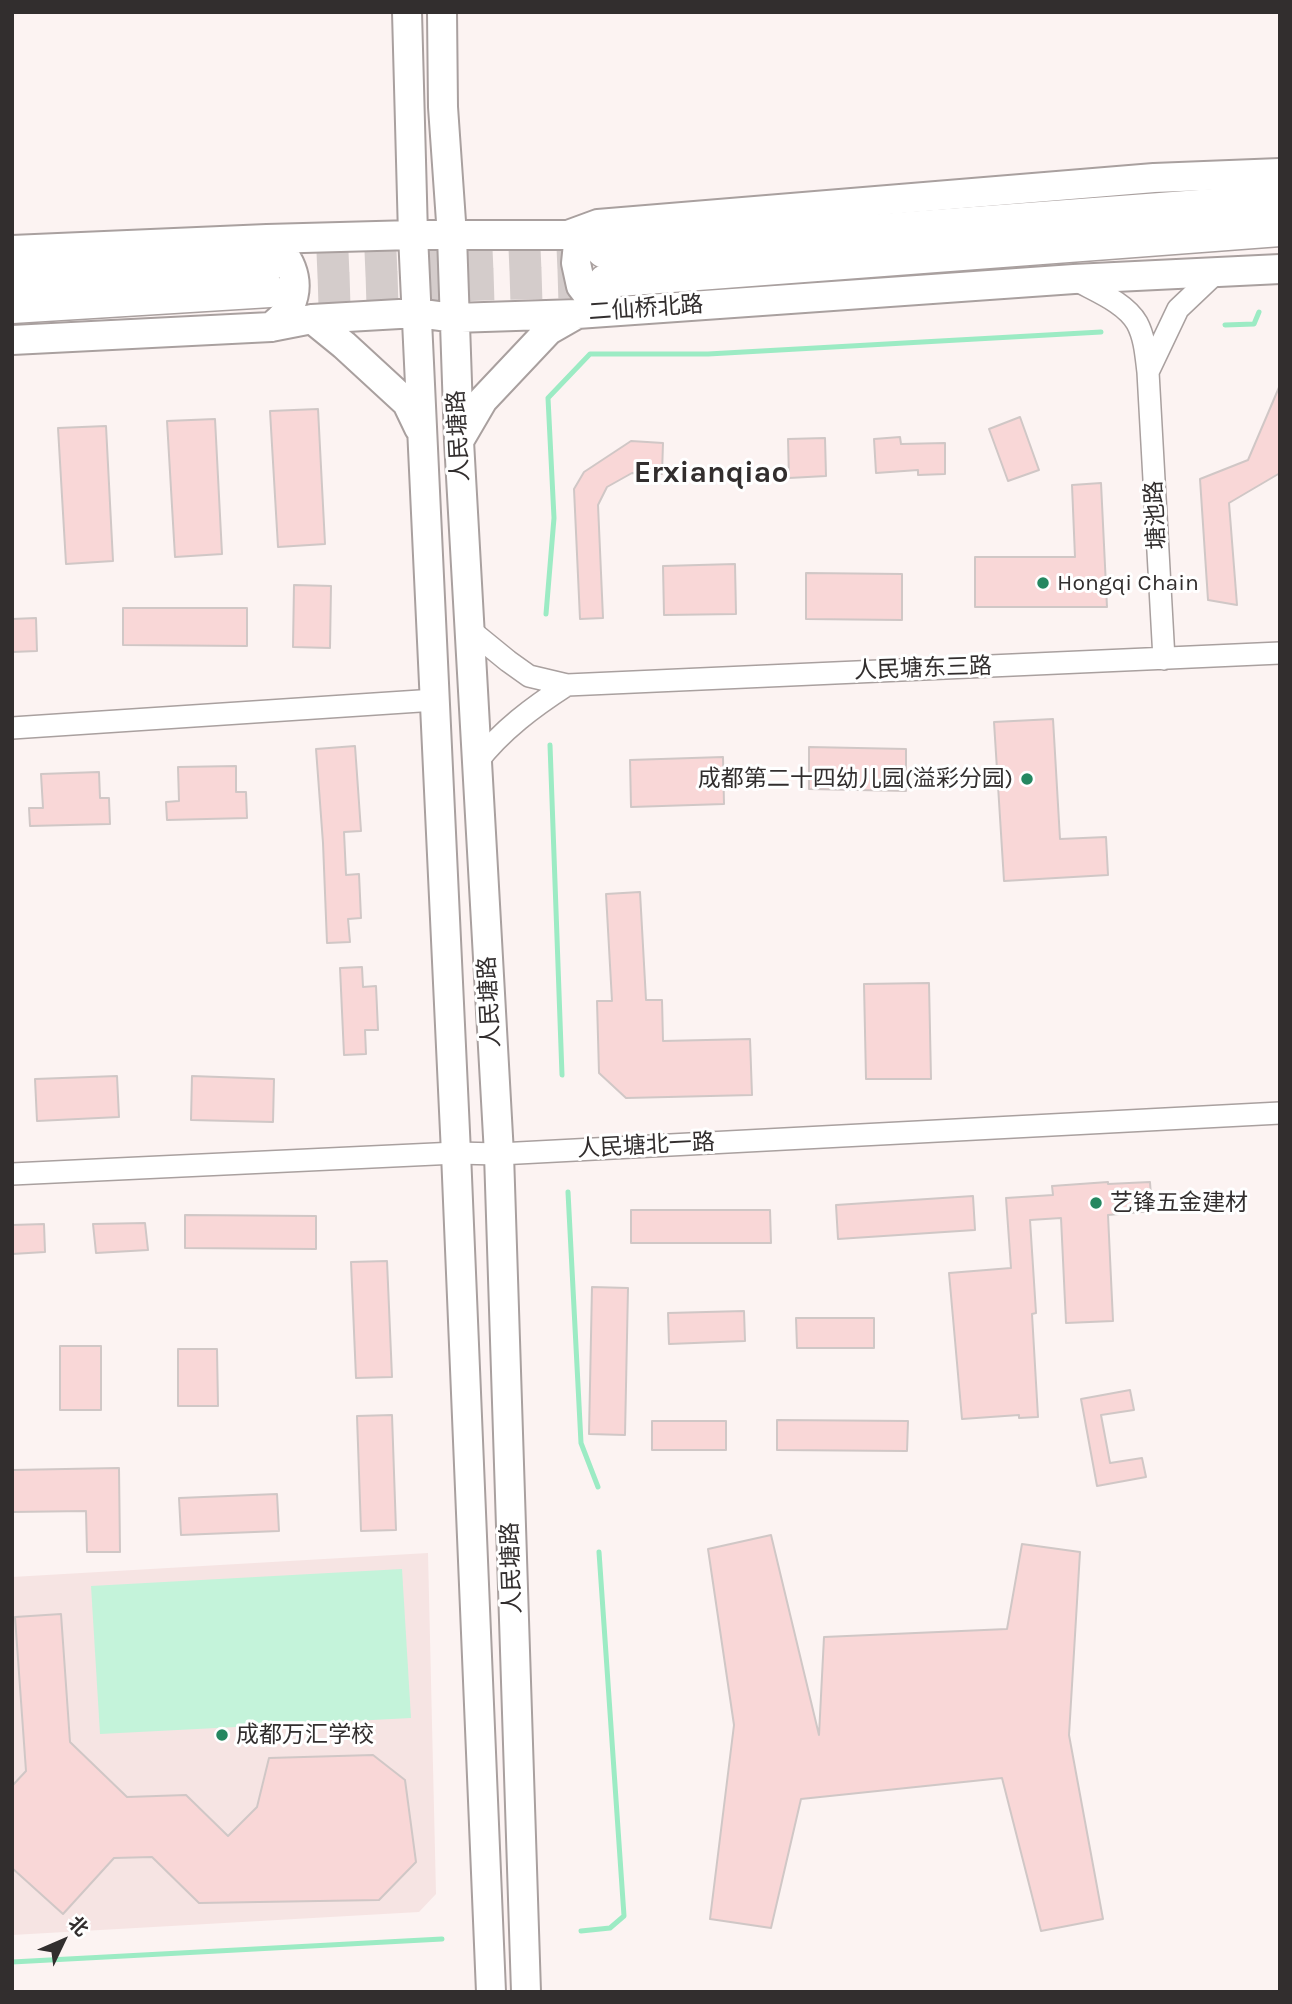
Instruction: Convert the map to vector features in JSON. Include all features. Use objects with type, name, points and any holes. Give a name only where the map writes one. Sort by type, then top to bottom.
[{"type":"main road","name":"人民塘路","points":[[407,12],[413,235],[456,1153],[491,1992]]},
{"type":"main road","name":"人民塘路","points":[[442,12],[443,107],[452,236],[459,441],[499,1154],[526,1992]]},
{"type":"main road","points":[[602,252],[1154,178],[1280,173]]},
{"type":"main road","points":[[12,307],[269,265],[413,235],[568,235],[602,252],[1280,200]]},
{"type":"main road","points":[[615,311],[591,299],[581,286],[576,263],[578,244],[602,252],[1280,230]]},
{"type":"main road","points":[[269,265],[278,246],[286,255],[293,272],[294,295],[289,308],[271,327]]},
{"type":"main road","points":[[12,250],[269,265]]},
{"type":"main road","points":[[12,277],[269,265]]},
{"type":"main road","name":"二仙桥北路","points":[[12,340],[271,327],[312,318],[417,313],[454,318],[577,314],[1074,279],[1280,269]]},
{"type":"main road","points":[[459,441],[483,400],[549,330],[577,314]]},
{"type":"main road","points":[[312,318],[407,403],[422,436]]},
{"type":"street","points":[[1148,372],[1178,309],[1217,272]]},
{"type":"street","name":"塘池路","points":[[1074,279],[1119,304],[1137,323],[1145,345],[1164,659]]},
{"type":"street","name":"人民塘东三路","points":[[470,630],[529,676],[566,685],[1280,653]]},
{"type":"street","points":[[478,762],[491,744],[510,726],[566,685]]},
{"type":"street","points":[[12,728],[435,701]]},
{"type":"street","name":"人民塘北一路","points":[[12,1174],[456,1153],[499,1154],[1280,1113]]},
{"type":"shaded area","name":"成都万汇学校","points":[[428,1553],[436,1894],[419,1912],[12,1935],[12,1577]]},
{"type":"green space","points":[[402,1569],[411,1718],[100,1734],[91,1586]]},
{"type":"building","points":[[1280,385],[1280,473],[1229,503],[1237,605],[1208,600],[1200,479],[1248,460]]},
{"type":"building","points":[[318,409],[325,544],[278,547],[270,411]]},
{"type":"building","points":[[1020,417],[1039,470],[1008,481],[989,429]]},
{"type":"building","points":[[215,419],[222,554],[175,557],[167,421]]},
{"type":"building","points":[[106,426],[113,561],[66,564],[58,428]]},
{"type":"building","points":[[900,437],[901,444],[945,443],[945,474],[918,475],[918,470],[876,473],[874,439]]},
{"type":"building","points":[[825,438],[826,476],[789,478],[788,439]]},
{"type":"building","points":[[631,441],[663,443],[662,474],[632,473],[607,487],[598,505],[603,618],[580,619],[574,489],[584,472]]},
{"type":"building","points":[[1101,483],[1107,607],[975,607],[975,557],[1075,557],[1072,485]]},
{"type":"building","points":[[735,564],[736,614],[664,615],[663,566]]},
{"type":"building","points":[[806,573],[902,574],[902,620],[806,619]]},
{"type":"building","points":[[294,585],[331,586],[330,648],[293,647]]},
{"type":"building","points":[[123,608],[247,608],[247,646],[123,645]]},
{"type":"building","points":[[36,618],[37,651],[12,652],[12,619]]},
{"type":"building","name":"成都第二十四幼儿园(溢彩分园)","points":[[1053,719],[1060,839],[1106,837],[1108,875],[1004,881],[994,722]]},
{"type":"building","points":[[355,746],[361,831],[344,832],[346,875],[359,874],[361,918],[348,919],[350,942],[327,943],[316,749]]},
{"type":"building","points":[[809,747],[906,749],[906,791],[809,789]]},
{"type":"building","points":[[723,757],[724,804],[631,807],[630,760]]},
{"type":"building","points":[[236,766],[236,792],[246,792],[247,818],[167,820],[166,802],[179,801],[178,767]]},
{"type":"building","points":[[99,772],[100,798],[109,798],[110,824],[30,826],[29,808],[43,808],[41,774]]},
{"type":"building","points":[[640,892],[646,1000],[662,1000],[663,1041],[750,1039],[752,1095],[626,1098],[599,1073],[597,1001],[612,1001],[606,894]]},
{"type":"building","points":[[362,967],[363,987],[376,986],[378,1030],[365,1030],[366,1054],[344,1055],[340,968]]},
{"type":"building","points":[[929,983],[931,1079],[866,1079],[864,984]]},
{"type":"building","points":[[117,1076],[119,1117],[37,1121],[35,1079]]},
{"type":"building","points":[[192,1076],[274,1079],[273,1122],[191,1120]]},
{"type":"building","points":[[1150,1182],[1152,1211],[1108,1215],[1113,1321],[1066,1323],[1061,1218],[1030,1220],[1036,1313],[1032,1314],[1038,1417],[1019,1418],[1019,1415],[962,1419],[949,1273],[1011,1268],[1006,1198],[1053,1195],[1052,1186]]},
{"type":"building","points":[[973,1196],[975,1230],[838,1239],[836,1205]]},
{"type":"building","points":[[631,1210],[770,1210],[771,1243],[631,1243]]},
{"type":"building","points":[[185,1215],[316,1216],[316,1249],[185,1248]]},
{"type":"building","points":[[145,1223],[148,1250],[96,1253],[93,1224]]},
{"type":"building","points":[[44,1224],[45,1252],[12,1254],[12,1225]]},
{"type":"building","points":[[387,1261],[392,1377],[356,1378],[351,1262]]},
{"type":"building","points":[[592,1287],[628,1288],[625,1435],[589,1434]]},
{"type":"building","points":[[744,1311],[745,1341],[669,1344],[668,1313]]},
{"type":"building","points":[[796,1318],[874,1318],[874,1348],[797,1348]]},
{"type":"building","points":[[60,1346],[101,1346],[101,1410],[60,1410]]},
{"type":"building","points":[[178,1349],[217,1349],[218,1406],[178,1406]]},
{"type":"building","points":[[1130,1390],[1134,1410],[1101,1415],[1110,1463],[1142,1458],[1146,1477],[1097,1486],[1081,1399]]},
{"type":"building","points":[[392,1415],[396,1530],[361,1531],[357,1416]]},
{"type":"building","points":[[777,1420],[908,1421],[907,1451],[777,1450]]},
{"type":"building","points":[[652,1421],[726,1421],[726,1450],[652,1450]]},
{"type":"building","points":[[119,1468],[120,1552],[87,1552],[86,1511],[12,1512],[12,1470]]},
{"type":"building","points":[[277,1494],[279,1531],[181,1535],[179,1498]]},
{"type":"building","points":[[771,1535],[819,1735],[824,1637],[1007,1629],[1022,1544],[1080,1552],[1069,1735],[1103,1919],[1041,1931],[1002,1778],[801,1799],[771,1928],[710,1919],[734,1725],[708,1549]]},
{"type":"building","points":[[61,1614],[70,1742],[127,1797],[186,1795],[228,1836],[257,1807],[269,1758],[373,1755],[405,1780],[416,1862],[379,1900],[199,1903],[152,1857],[114,1858],[63,1914],[12,1868],[12,1786],[26,1771],[15,1617]]},
{"type":"waterway","points":[[1225,325],[1254,324],[1259,312]]},
{"type":"waterway","points":[[546,614],[554,518],[548,398],[590,354],[708,354],[1101,332]]},
{"type":"waterway","points":[[550,745],[562,1075]]},
{"type":"waterway","points":[[568,1192],[581,1443],[598,1487]]},
{"type":"waterway","points":[[581,1931],[610,1928],[624,1916],[599,1552]]},
{"type":"waterway","points":[[12,1962],[442,1939]]},
{"type":"tunnel","points":[[269,265],[603,251]]},
{"type":"tunnel","points":[[270,291],[605,281]]},
{"type":"place","name":"Hongqi Chain","points":[[1043,583]]},
{"type":"place","name":"成都第二十四幼儿园(溢彩分园)","points":[[1027,779]]},
{"type":"place","name":"艺锋五金建材","points":[[1096,1203]]},
{"type":"place","name":"成都万汇学校","points":[[222,1735]]},
{"type":"district","name":"Erxianqiao","points":[[711,473]]}]
